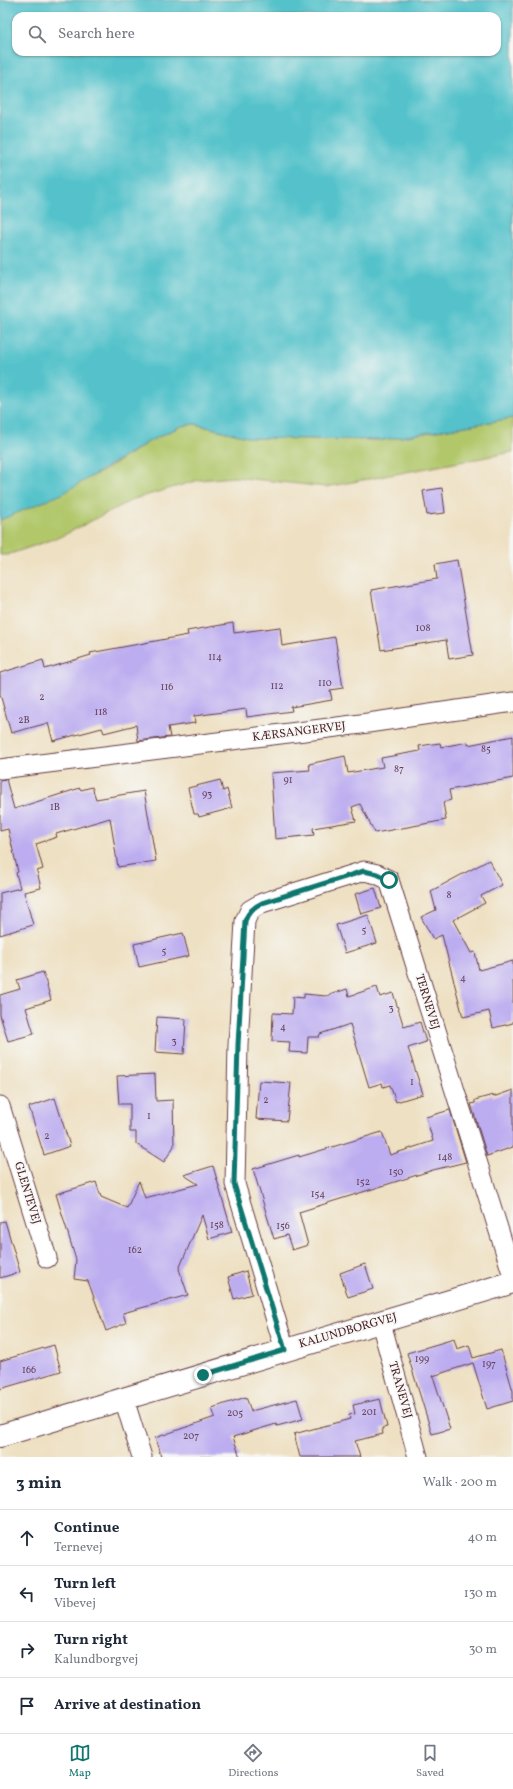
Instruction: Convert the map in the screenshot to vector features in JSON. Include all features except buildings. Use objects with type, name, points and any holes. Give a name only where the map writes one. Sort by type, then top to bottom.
[{"type":"street","name":"KÆRSANGERVEJ","points":[[0,769],[368,723],[513,702]]},
{"type":"street","name":"TERNEVEJ","points":[[285,1350],[234,1184],[238,1045],[245,921],[250,910],[262,903],[364,871],[377,874],[389,880],[513,1276]]},
{"type":"street","name":"GLENTEVEJ","points":[[0,1106],[47,1258]]},
{"type":"street","name":"KALUNDBORGVEJ","points":[[0,1436],[513,1282]]},
{"type":"street","name":"TRANEVEJ","points":[[381,1322],[418,1457]]},
{"type":"street","points":[[124,1399],[142,1457]]},
{"type":"green space","points":[[513,418],[513,452],[326,487],[235,477],[199,480],[134,499],[60,537],[7,555],[0,555],[0,520],[103,471],[150,441],[181,426],[195,424],[251,438],[383,440]]},
{"type":"water","points":[[0,0],[513,0],[513,418],[383,440],[251,438],[195,424],[181,426],[150,441],[62,494],[0,520]]},
{"type":"route","points":[[203,1375],[285,1350],[234,1184],[238,1045],[245,921],[247,915],[250,910],[262,903],[364,871],[377,874],[389,880]]}]
